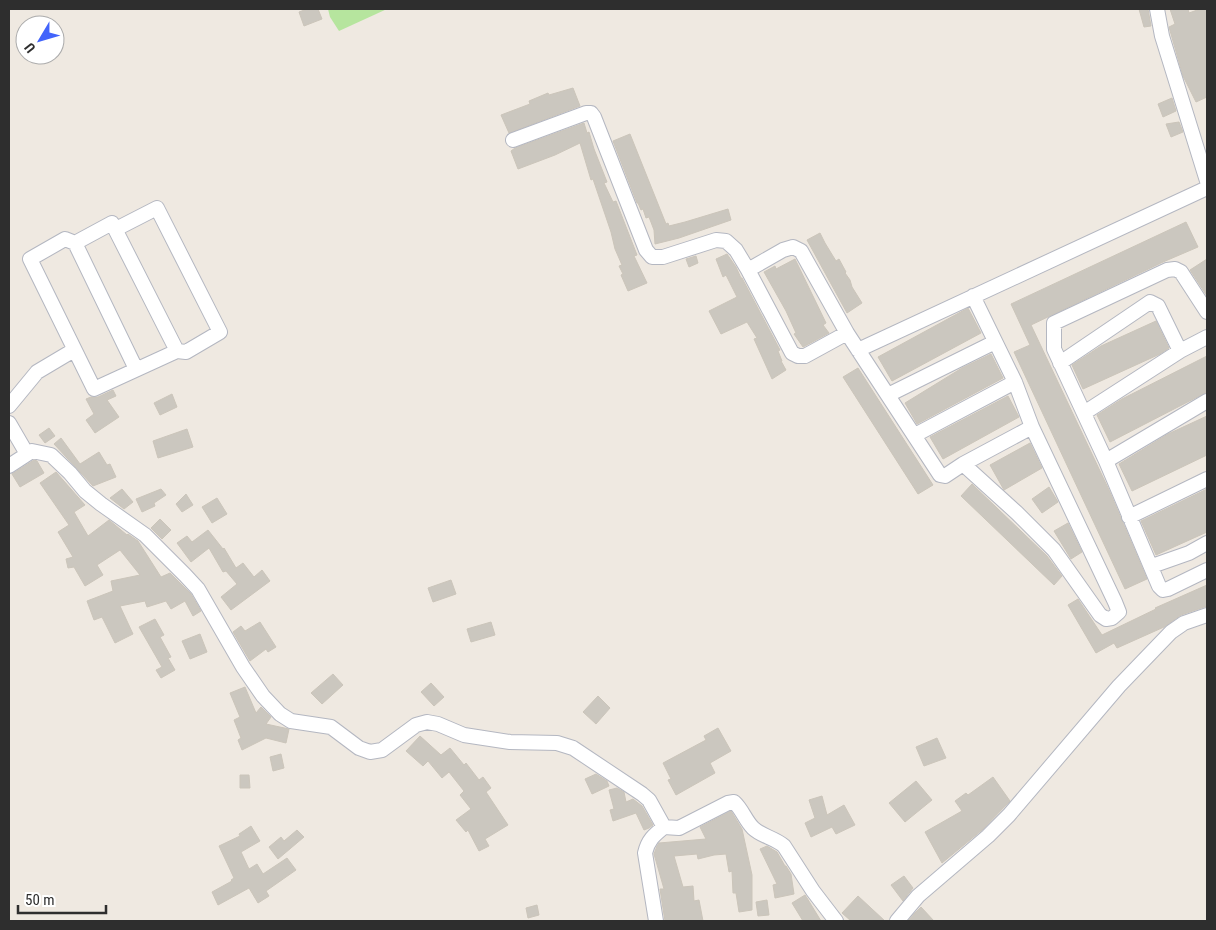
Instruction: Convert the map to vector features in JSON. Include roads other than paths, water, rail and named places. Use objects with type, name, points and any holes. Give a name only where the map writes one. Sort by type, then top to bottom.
[{"type":"street","points":[[1157,9],[1162,36],[1207,181]]},
{"type":"street","points":[[513,140],[586,113],[591,113],[646,250],[652,257],[662,257],[716,240],[726,241],[736,250],[748,270],[792,353],[798,356],[806,356],[847,333]]},
{"type":"street","points":[[858,350],[1207,188]]},
{"type":"street","points":[[116,229],[157,208],[220,332],[186,352],[176,351],[136,370],[94,389],[30,259],[65,239],[75,243],[136,370]]},
{"type":"street","points":[[75,243],[112,223],[176,351]]},
{"type":"street","points":[[748,270],[783,250],[793,247],[801,251],[847,333],[940,475],[945,476],[963,464],[1032,427]]},
{"type":"street","points":[[1207,312],[1181,272],[1175,269],[1167,270],[1054,324],[1054,349],[1106,461],[1162,590],[1207,570]]},
{"type":"street","points":[[963,464],[1054,550],[1100,615],[1106,619],[1112,618],[1118,612],[1032,427],[1015,382],[973,296]]},
{"type":"street","points":[[1060,362],[1150,302],[1158,306],[1180,351]]},
{"type":"street","points":[[1084,413],[1180,351],[1207,337]]},
{"type":"street","points":[[888,395],[995,342]]},
{"type":"street","points":[[9,406],[37,372],[74,350]]},
{"type":"street","points":[[915,435],[1015,382]]},
{"type":"street","points":[[1106,461],[1207,401]]},
{"type":"street","points":[[9,423],[27,454]]},
{"type":"street","points":[[9,466],[32,451],[51,455],[100,504],[145,535],[198,589],[228,644],[263,696],[280,714],[291,721],[331,727],[358,748],[370,752],[382,750],[416,725],[427,722],[464,734],[510,742],[558,743],[573,748],[642,794],[654,807],[664,827]]},
{"type":"street","points":[[1129,517],[1207,479]]},
{"type":"street","points":[[1152,566],[1189,553],[1207,543]]},
{"type":"street","points":[[896,921],[918,896],[983,840],[1008,815],[1119,686],[1165,638],[1184,623],[1207,615]]},
{"type":"street","points":[[656,921],[645,853],[647,844],[653,835],[664,827],[679,828],[728,803],[734,802],[753,828],[784,846],[813,892],[836,921]]}]
